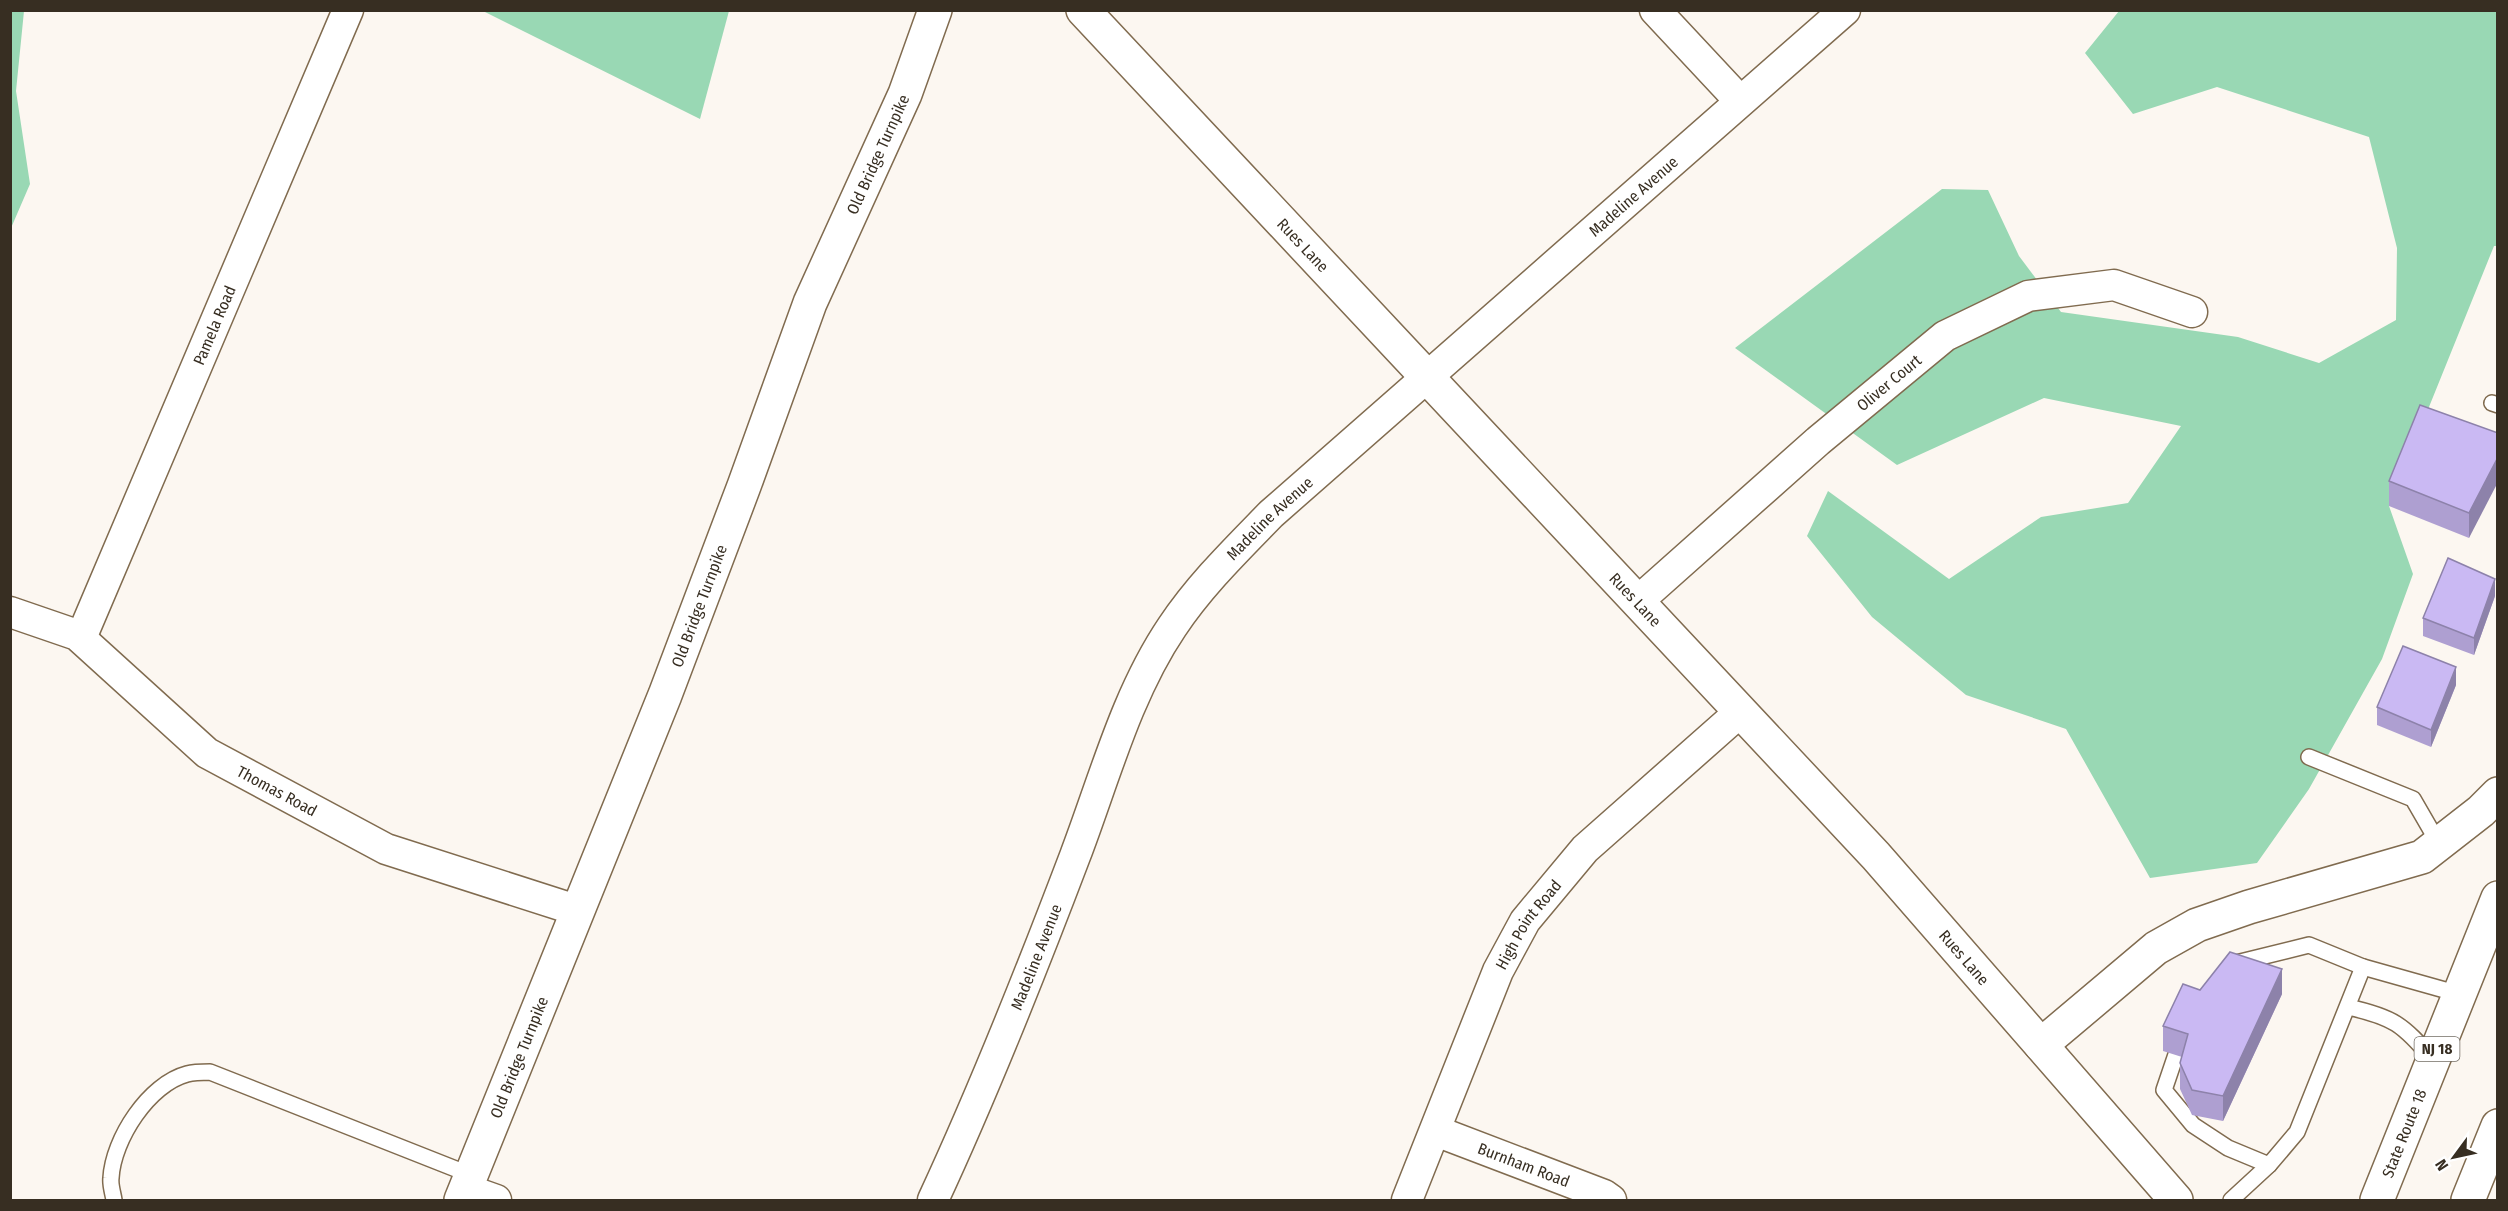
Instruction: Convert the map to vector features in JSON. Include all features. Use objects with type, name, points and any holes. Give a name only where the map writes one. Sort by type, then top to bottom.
[{"type":"main road","name":"Old Bridge Turnpike","points":[[466,1188],[576,910],[665,695],[810,303],[905,94],[936,10]]},
{"type":"main road","name":"Rues Lane","points":[[1083,10],[1876,856],[2176,1200]]},
{"type":"main road","points":[[2041,1045],[2156,948],[2197,925],[2249,907],[2422,857],[2481,811],[2498,794]]},
{"type":"main road","name":"State Route 18","points":[[2377,1200],[2498,898]]},
{"type":"main road","points":[[2468,1200],[2497,1128]]},
{"type":"street","name":"Pamela Road","points":[[81,638],[348,10]]},
{"type":"street","points":[[1655,10],[1740,101]]},
{"type":"street","name":"Madeline Avenue","points":[[933,1200],[966,1130],[1137,690],[1172,627],[1217,568],[1271,514],[1845,10]]},
{"type":"street","name":"Oliver Court","points":[[1637,602],[1818,441],[1945,336],[2028,296],[2114,285],[2192,312]]},
{"type":"street","name":"Thomas Road","points":[[10,612],[81,638],[207,753],[386,849],[576,910]]},
{"type":"street","name":"High Point Road","points":[[1407,1200],[1498,971],[1525,921],[1585,849],[1740,711]]},
{"type":"street","name":"Burnham Road","points":[[1436,1131],[1540,1168],[1611,1200]]},
{"type":"street","points":[[466,1188],[496,1200]]},
{"type":"lane","points":[[2309,757],[2413,799],[2439,844]]},
{"type":"lane","points":[[2217,974],[2224,966],[2309,945],[2363,967],[2459,994]]},
{"type":"lane","points":[[2231,1200],[2269,1165],[2297,1132],[2363,967]]},
{"type":"lane","points":[[2348,1007],[2381,1014],[2408,1030],[2433,1060]]},
{"type":"lane","points":[[2188,1018],[2164,1090],[2193,1125],[2228,1148],[2269,1165]]},
{"type":"lane","points":[[114,1200],[110,1178],[116,1154],[135,1115],[148,1098],[186,1074],[210,1071],[466,1188]]},
{"type":"green space","points":[[11,10],[24,11],[16,91],[30,184],[11,228]]},
{"type":"green space","points":[[483,11],[729,11],[700,119]]},
{"type":"green space","points":[[2119,11],[2497,11],[2497,246],[2494,246],[2389,506],[2413,574],[2382,659],[2309,789],[2257,863],[2150,878],[2066,729],[1966,695],[1872,617],[1807,536],[1828,491],[1949,579],[2041,517],[2128,503],[2181,426],[2044,398],[1897,465],[1735,348],[1942,189],[1988,190],[2019,256],[2061,312],[2238,337],[2319,363],[2396,320],[2397,248],[2369,137],[2217,87],[2133,114],[2085,53]]},
{"type":"building","points":[[2420,405],[2498,433],[2498,457],[2469,513],[2389,481]]},
{"type":"building","points":[[2448,558],[2495,579],[2474,638],[2423,618]]},
{"type":"building","points":[[2403,646],[2456,667],[2431,730],[2377,707]]},
{"type":"building","points":[[2230,952],[2282,969],[2223,1096],[2192,1090],[2180,1063],[2188,1034],[2163,1026],[2183,984],[2200,990]]}]
